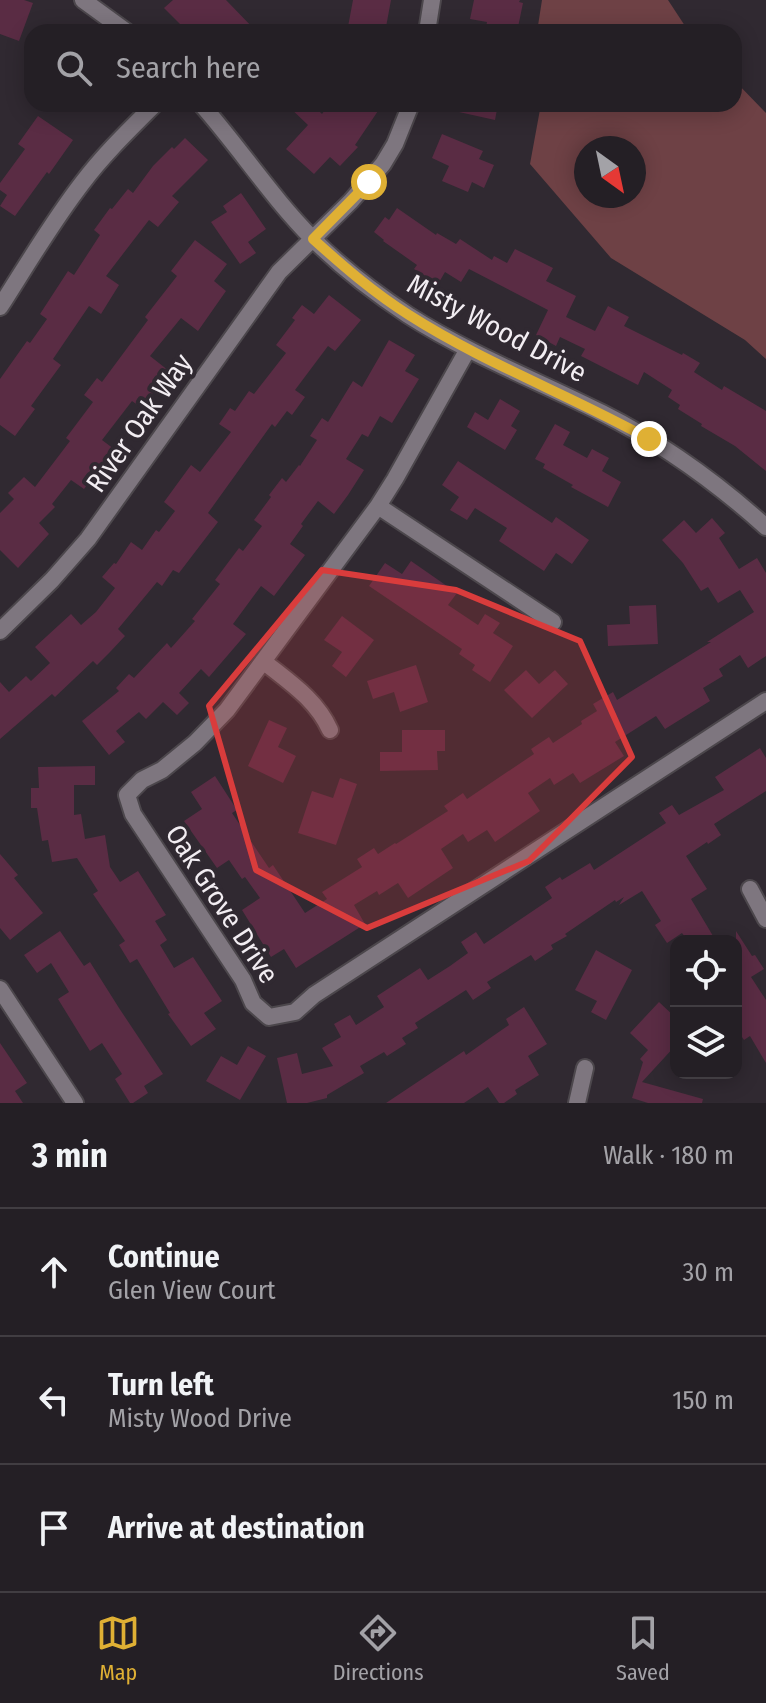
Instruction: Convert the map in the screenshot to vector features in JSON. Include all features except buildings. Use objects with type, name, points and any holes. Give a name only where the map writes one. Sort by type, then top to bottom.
[{"type":"street","points":[[83,0],[116,24]]},
{"type":"street","points":[[428,24],[432,0]]},
{"type":"street","points":[[0,307],[84,180],[147,112]]},
{"type":"street","name":"Misty Wood Drive","points":[[207,112],[313,239],[374,291],[408,315],[468,349],[605,414],[649,439],[729,495],[766,527]]},
{"type":"street","name":"River Oak Way","points":[[0,631],[88,539],[279,272],[351,201],[383,164],[408,112]]},
{"type":"street","name":"Oak Grove Drive","points":[[468,349],[378,506],[227,710],[195,743],[162,770],[142,780],[127,795],[133,814],[243,980],[253,1003],[269,1017],[295,1012],[327,987],[766,701]]},
{"type":"street","points":[[378,506],[553,622]]},
{"type":"street","points":[[263,661],[311,699],[330,730]]},
{"type":"street","points":[[750,889],[766,919]]},
{"type":"street","points":[[0,989],[75,1103]]},
{"type":"street","points":[[577,1103],[585,1068]]},
{"type":"highlighted area","points":[[322,570],[456,590],[580,641],[632,757],[529,861],[367,928],[256,870],[209,706]]},
{"type":"shaded area","points":[[542,0],[668,0],[684,24],[538,24]]},
{"type":"shaded area","points":[[742,88],[766,113],[766,359],[745,340],[611,258],[530,164],[540,112],[742,112]]},
{"type":"route","points":[[369,182],[313,239],[339,263],[408,315],[468,349],[605,414],[649,439]]}]
